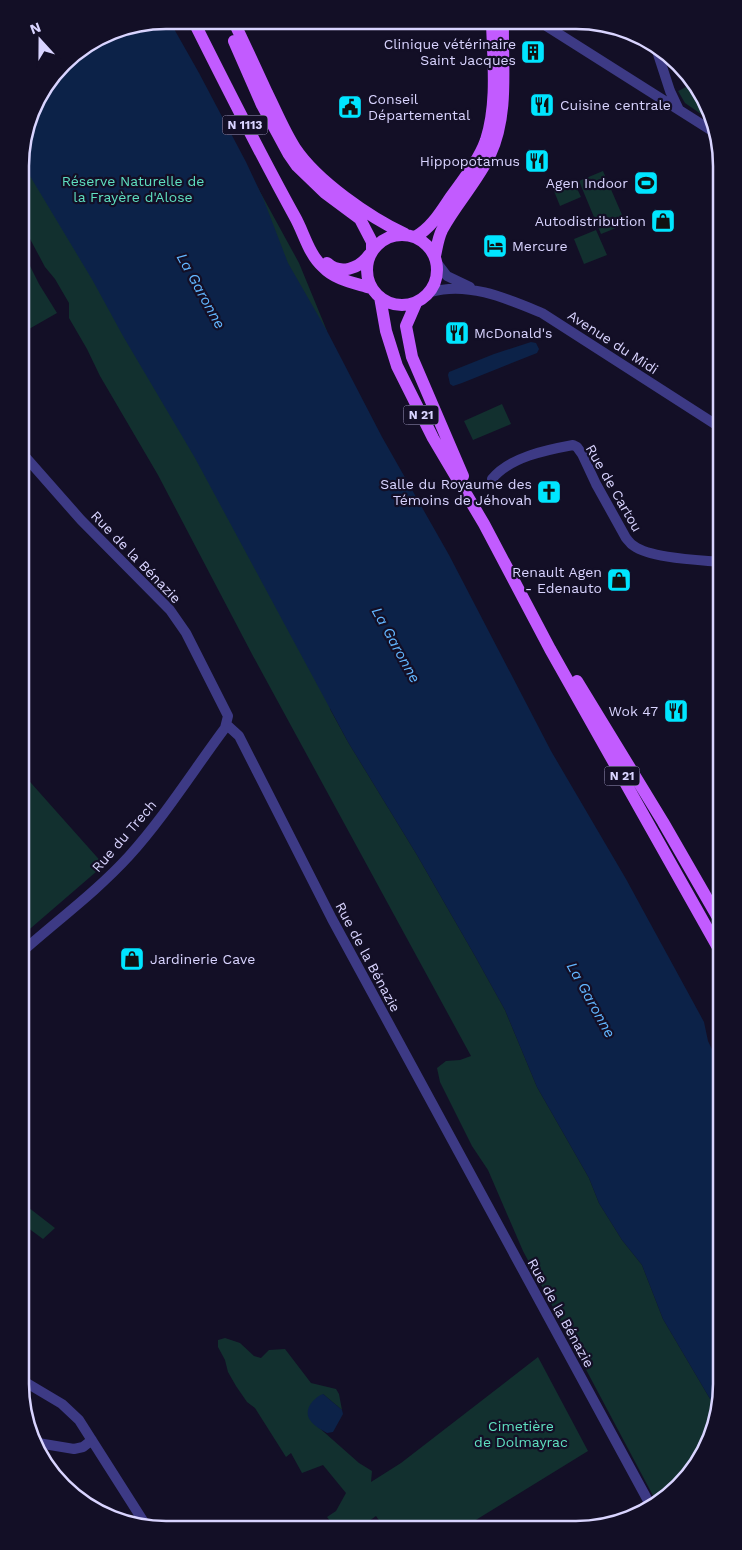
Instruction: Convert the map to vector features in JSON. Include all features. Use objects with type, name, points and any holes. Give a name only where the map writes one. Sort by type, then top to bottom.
[{"type":"main road","name":"N 1113","points":[[197,29],[262,157],[322,267],[336,276],[376,293]]},
{"type":"main road","points":[[228,29],[262,105],[288,153],[302,172],[325,193],[360,219],[372,242],[367,266],[368,278],[376,293],[388,302],[398,304],[416,303],[431,292],[436,282],[436,260],[442,229],[472,186],[494,147],[500,124],[503,96],[503,29]]},
{"type":"main road","points":[[237,29],[284,129],[295,148],[315,171],[333,187],[393,229],[426,243],[436,260]]},
{"type":"main road","points":[[370,253],[378,243],[386,238],[395,235],[410,235],[430,227],[461,183],[486,140],[492,112],[492,29]]},
{"type":"main road","name":"N 1113","points":[[302,229],[321,257],[336,269],[344,270],[356,267],[363,263],[370,253]]},
{"type":"main road","name":"N 21","points":[[376,293],[390,347],[400,374],[447,463],[484,524]]},
{"type":"main road","name":"N 21","points":[[416,303],[406,326],[414,363],[484,524]]},
{"type":"main road","points":[[484,524],[529,607]]},
{"type":"main road","name":"N 21","points":[[529,607],[602,720],[664,822],[713,909]]},
{"type":"main road","name":"N 21","points":[[529,607],[550,649],[713,939]]},
{"type":"street","points":[[551,29],[709,129]]},
{"type":"street","points":[[659,57],[670,91],[680,111]]},
{"type":"street","name":"Avenue du Midi","points":[[436,260],[447,276],[487,294]]},
{"type":"street","name":"Avenue du Midi","points":[[431,292],[450,288],[511,299],[546,316],[713,423]]},
{"type":"street","name":"Rue de Cartou","points":[[492,478],[498,471],[510,463],[538,453],[573,445],[582,454],[596,484],[626,538],[632,545],[655,554],[713,561]]},
{"type":"street","name":"Rue de la Bénazie","points":[[29,461],[58,496],[160,599],[179,622],[227,711],[227,725],[239,736],[332,919],[648,1500]]},
{"type":"street","name":"Rue du Trech","points":[[29,946],[109,877],[130,854],[154,826],[227,725]]},
{"type":"street","points":[[29,1385],[69,1410],[79,1420],[142,1519]]},
{"type":"street","points":[[42,1444],[74,1449],[83,1447],[92,1440]]},
{"type":"green space","name":"Réserve Naturelle de la Frayère d'Alose","points":[[171,29],[299,263],[327,331],[330,709],[417,855],[505,1010],[537,1087],[589,1178],[599,1203],[622,1240],[642,1265],[663,1319],[712,1402],[709,1420],[695,1453],[673,1481],[654,1497],[523,1251],[488,1170],[472,1146],[440,1082],[437,1068],[446,1061],[460,1060],[471,1056],[253,656],[158,475],[100,376],[69,318],[69,303],[55,279],[45,267],[29,237],[29,157],[33,130],[39,113],[63,75],[82,57],[97,47],[113,39],[139,31]]},
{"type":"green space","points":[[688,86],[704,116],[685,103],[678,91]]},
{"type":"green space","points":[[603,171],[626,224],[601,234],[579,181]]},
{"type":"green space","points":[[574,182],[581,197],[560,206],[554,191]]},
{"type":"green space","points":[[596,230],[607,255],[584,264],[574,239]]},
{"type":"green space","points":[[29,264],[39,284],[57,313],[29,329]]},
{"type":"green space","points":[[502,404],[511,424],[473,440],[464,421]]},
{"type":"green space","points":[[29,781],[104,865],[29,930]]},
{"type":"green space","points":[[29,1208],[55,1228],[43,1239],[29,1229]]},
{"type":"green space","name":"Cimetière de Dolmayrac","points":[[225,1338],[240,1343],[254,1356],[261,1358],[269,1350],[285,1349],[311,1383],[336,1389],[339,1394],[342,1410],[323,1394],[316,1425],[359,1463],[372,1471],[371,1482],[401,1463],[538,1357],[588,1451],[474,1521],[380,1521],[376,1516],[369,1521],[330,1521],[327,1517],[336,1511],[346,1493],[323,1465],[302,1473],[291,1453],[286,1457],[255,1408],[247,1402],[236,1386],[218,1347],[218,1340]]},
{"type":"water","name":"La Garonne","points":[[174,29],[246,162],[263,198],[288,263],[327,331],[382,437],[449,555],[551,751],[626,879],[704,1022],[708,1041],[713,1051],[712,1402],[663,1319],[642,1265],[622,1240],[599,1203],[589,1178],[537,1087],[505,1010],[417,855],[348,742],[195,458],[93,281],[29,174],[31,139],[39,113],[52,90],[63,75],[82,57],[97,47],[122,36],[139,31]]},
{"type":"water","points":[[531,342],[536,343],[539,349],[537,353],[462,383],[453,386],[450,384],[449,372]]},
{"type":"water","points":[[323,1394],[342,1410],[343,1414],[333,1432],[327,1433],[320,1429],[308,1416],[310,1405]]},
{"type":"place","name":"Clinique vétérinaire Saint Jacques","points":[[533,52]]},
{"type":"place","name":"Cuisine centrale","points":[[542,105]]},
{"type":"place","name":"Conseil Départemental","points":[[350,107]]},
{"type":"place","name":"Hippopotamus","points":[[537,161]]},
{"type":"place","name":"Agen Indoor","points":[[646,183]]},
{"type":"place","name":"Autodistribution","points":[[663,221]]},
{"type":"place","name":"Mercure","points":[[495,246]]},
{"type":"place","name":"McDonald's","points":[[457,333]]},
{"type":"place","name":"Salle du Royaume des Témoins de Jéhovah","points":[[549,492]]},
{"type":"place","name":"Renault Agen - Edenauto","points":[[619,580]]},
{"type":"place","name":"Wok 47","points":[[676,711]]},
{"type":"place","name":"Jardinerie Cave","points":[[132,959]]}]
